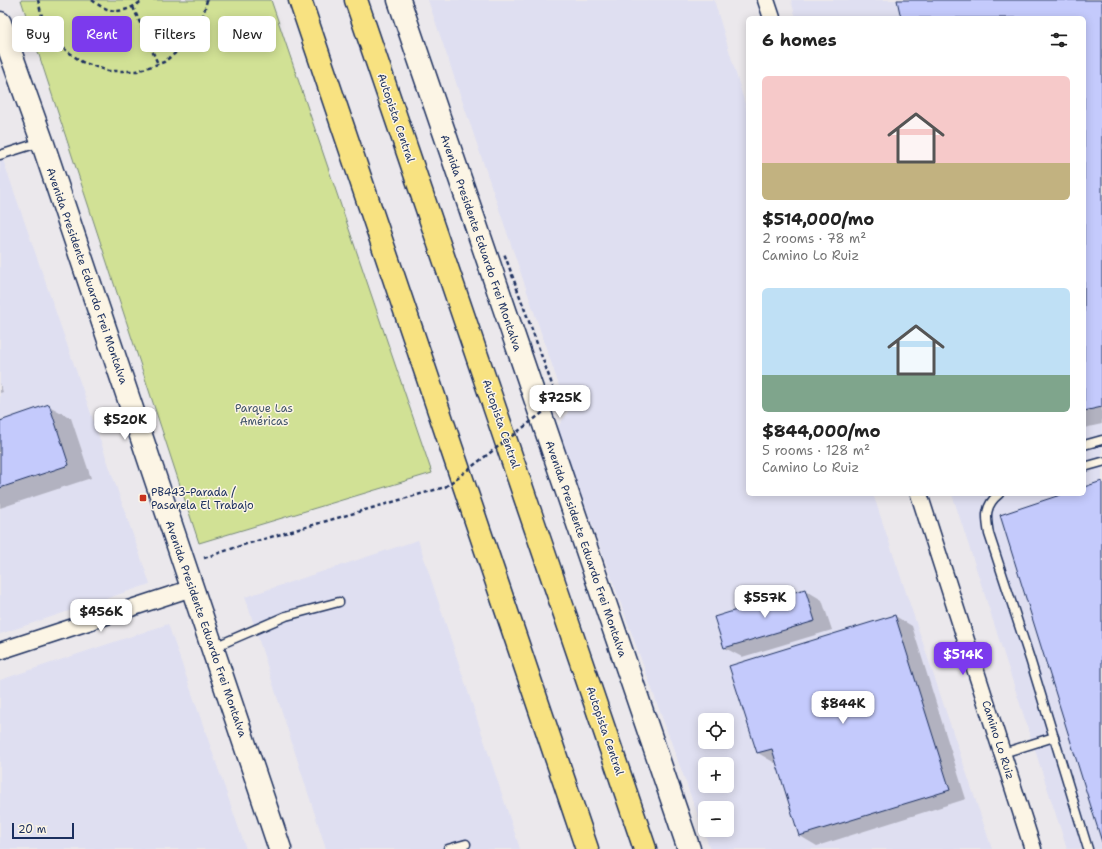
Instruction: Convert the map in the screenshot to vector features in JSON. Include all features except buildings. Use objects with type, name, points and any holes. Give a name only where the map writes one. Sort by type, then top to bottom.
[{"type":"highway","points":[[300,0],[587,849]]},
{"type":"highway","name":"Autopista Central","points":[[356,0],[645,849]]},
{"type":"main road","name":"Avenida Presidente Eduardo Frei Montalva","points":[[399,0],[689,849]]},
{"type":"main road","name":"Avenida Presidente Eduardo Frei Montalva","points":[[0,23],[42,141],[280,849]]},
{"type":"street","points":[[766,0],[771,16]]},
{"type":"street","name":"Camino Lo Ruiz","points":[[920,496],[1033,849]]},
{"type":"street","points":[[0,651],[192,588]]},
{"type":"lane","points":[[0,155],[42,141]]},
{"type":"lane","points":[[1086,444],[1102,440]]},
{"type":"lane","points":[[1086,466],[1102,462]]},
{"type":"lane","points":[[997,496],[989,504],[986,513],[989,534],[1088,849]]},
{"type":"lane","points":[[212,648],[286,616],[339,602]]},
{"type":"lane","points":[[1003,753],[1054,737]]},
{"type":"lane","points":[[448,849],[466,844]]},
{"type":"path","points":[[38,0],[43,21],[59,45],[82,62],[108,71],[137,71],[164,62],[187,44],[202,20],[207,0]]},
{"type":"path","points":[[92,0],[101,7],[111,11],[122,11],[133,7],[143,0]]},
{"type":"path","points":[[133,7],[158,64]]},
{"type":"path","points":[[184,564],[445,487],[558,401],[504,253]]},
{"type":"shaded area","points":[[428,0],[714,0],[746,107],[746,496],[874,496],[992,849],[710,849],[706,837],[734,837],[734,801],[698,801],[698,816],[557,428],[568,412]]},
{"type":"shaded area","points":[[791,0],[1102,0],[1102,849],[1067,849],[953,496],[1086,496],[1086,16],[795,16]]},
{"type":"shaded area","points":[[0,151],[150,584],[0,634]]},
{"type":"shaded area","points":[[418,540],[520,849],[326,849],[245,597]]},
{"type":"shaded area","points":[[168,624],[246,849],[0,849],[0,680]]},
{"type":"green space","name":"Parque Las Américas","points":[[21,0],[271,0],[432,473],[199,543],[38,52],[64,52],[64,16],[26,16]]},
{"type":"place","name":"PB443-Parada / Pasarela El Trabajo","points":[[143,498]]}]
